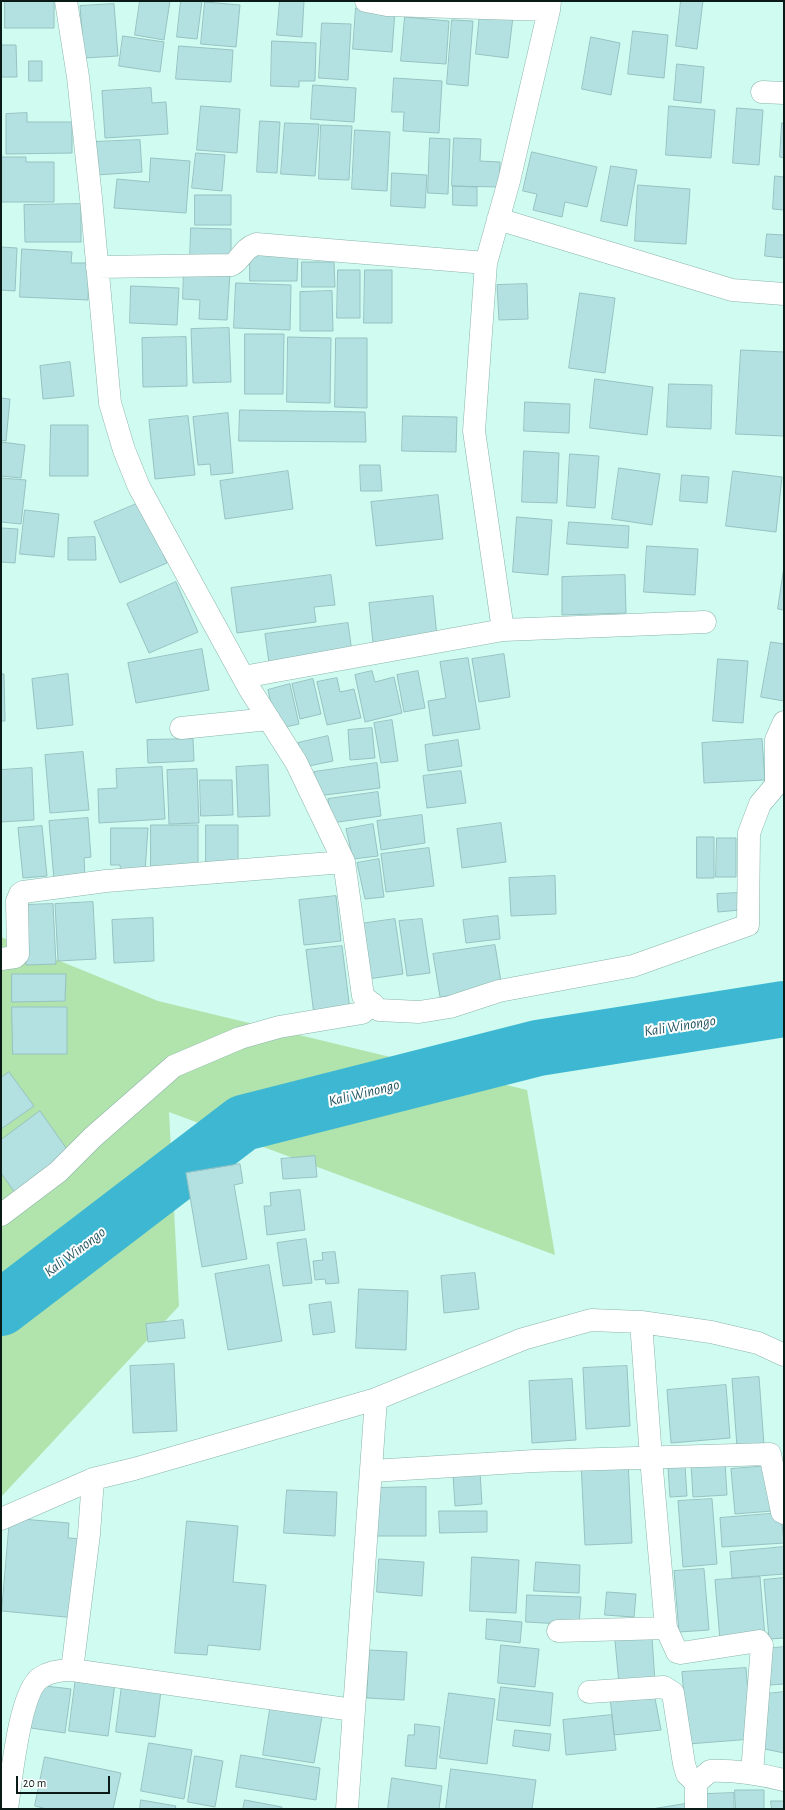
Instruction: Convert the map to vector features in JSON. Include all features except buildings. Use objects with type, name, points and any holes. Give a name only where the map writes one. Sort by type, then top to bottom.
[{"type":"street","points":[[66,1],[78,77],[110,403],[124,450],[139,486],[243,677],[296,762],[344,862],[363,996],[379,1010],[419,1012],[450,1006],[499,990],[633,966],[748,925],[749,833],[760,804],[776,785],[776,740],[784,722]]},
{"type":"street","points":[[366,1],[387,5],[549,6],[509,181],[486,263],[474,431],[503,630]]},
{"type":"street","points":[[762,92],[784,93]]},
{"type":"street","points":[[498,219],[732,290],[784,294]]},
{"type":"street","points":[[97,267],[231,265],[235,264],[247,248],[256,244],[310,247],[486,263]]},
{"type":"street","points":[[243,677],[503,630],[705,622]]},
{"type":"street","points":[[182,728],[269,719]]},
{"type":"street","points":[[1,959],[16,957],[18,954],[17,901],[20,894],[23,892],[106,881],[344,862]]},
{"type":"street","points":[[1,1215],[58,1172],[93,1137],[174,1066],[240,1038],[279,1027],[362,1013],[372,1004]]},
{"type":"street","points":[[1,1519],[93,1479],[134,1469],[376,1399],[523,1338],[591,1320],[641,1322],[711,1332],[758,1343],[784,1355]]},
{"type":"street","points":[[641,1322],[666,1628],[677,1652],[681,1653],[759,1642],[762,1645],[752,1773]]},
{"type":"street","points":[[347,1809],[376,1399]]},
{"type":"street","points":[[372,1471],[534,1461],[770,1454],[782,1512],[784,1512]]},
{"type":"street","points":[[72,1670],[89,1534],[93,1479]]},
{"type":"street","points":[[558,1632],[666,1628]]},
{"type":"street","points":[[7,1809],[24,1707],[32,1687],[39,1678],[50,1672],[72,1670],[353,1710]]},
{"type":"street","points":[[589,1692],[664,1687],[672,1693],[684,1764],[687,1774],[696,1783],[696,1809]]},
{"type":"street","points":[[696,1783],[710,1771],[730,1770],[784,1780]]},
{"type":"green space","points":[[1,937],[158,1001],[527,1090],[555,1255],[169,1112],[179,1306],[1,1497]]},
{"type":"waterway","name":"Kali Winongo","points":[[1,1308],[243,1123],[538,1048],[784,1009]]}]
